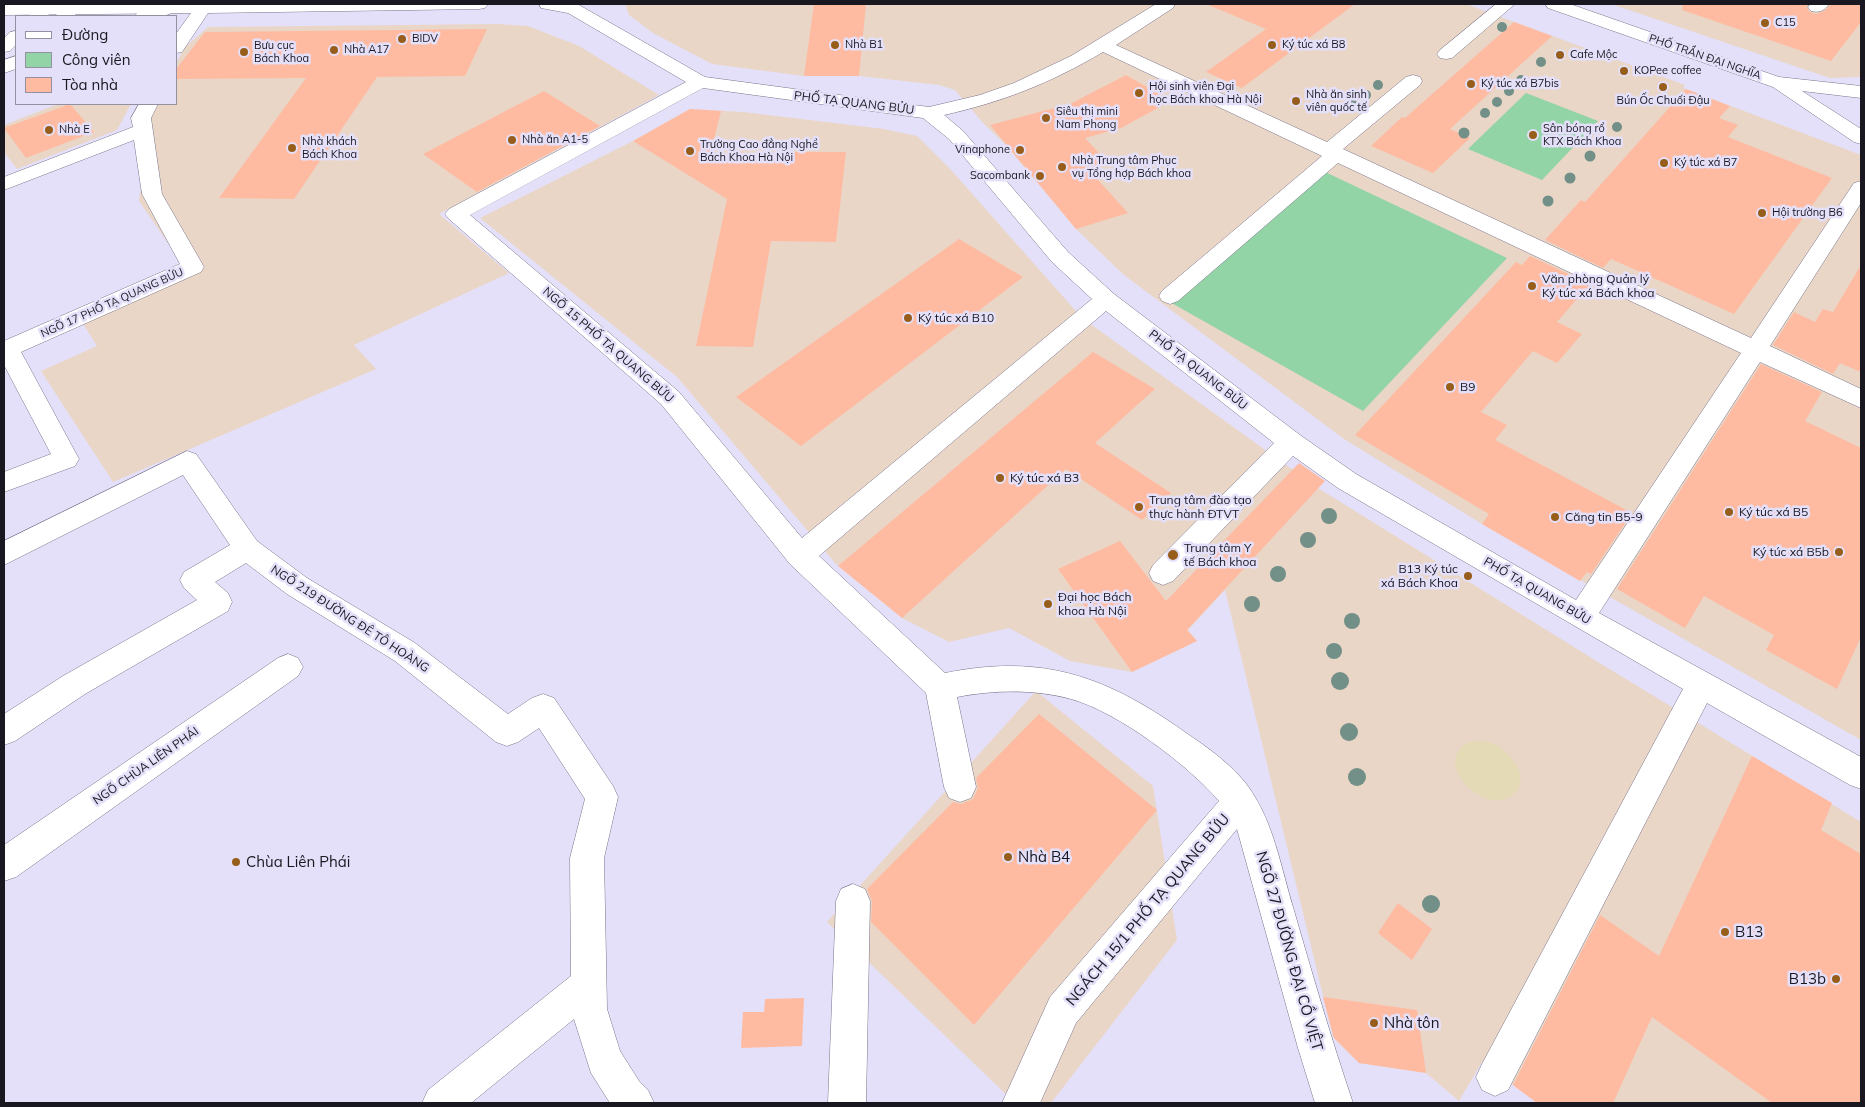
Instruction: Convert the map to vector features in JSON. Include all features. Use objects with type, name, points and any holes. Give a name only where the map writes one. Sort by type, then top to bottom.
[{"type":"street","points":[[4,10],[170,8],[204,5],[479,4]]},
{"type":"street","name":"PHỐ TẠ QUANG BỬU","points":[[548,4],[573,9],[584,9],[700,82],[929,112],[956,136],[1060,257],[1106,299],[1291,442],[1347,481],[1581,617],[1861,774]]},
{"type":"street","points":[[929,112],[967,105],[1021,87],[1059,69],[1102,45],[1143,11],[1167,4]]},
{"type":"street","points":[[1446,54],[1506,4]]},
{"type":"street","name":"PHỐ TRẦN ĐẠI NGHĨA","points":[[1554,4],[1776,82],[1861,92]]},
{"type":"street","points":[[178,45],[204,5]]},
{"type":"street","points":[[147,15],[170,8]]},
{"type":"street","points":[[4,47],[15,37]]},
{"type":"street","points":[[1102,45],[1861,399]]},
{"type":"street","points":[[4,68],[15,62]]},
{"type":"street","points":[[1170,296],[1413,81]]},
{"type":"street","name":"NGÕ 15 PHỐ TẠ QUANG BỬU","points":[[700,82],[456,214],[670,398],[800,556],[940,687]]},
{"type":"street","points":[[1776,82],[1861,138]]},
{"type":"street","name":"NGÕ 17 PHỐ TẠ QUANG BỬU","points":[[5,350],[193,267],[152,194],[141,118],[148,105]]},
{"type":"street","points":[[4,184],[142,130]]},
{"type":"street","points":[[1581,617],[1861,187]]},
{"type":"street","points":[[800,556],[1106,299]]},
{"type":"street","points":[[4,482],[66,459],[5,350]]},
{"type":"street","points":[[1163,573],[1291,442]]},
{"type":"street","points":[[4,554],[187,461],[247,550],[194,580],[218,602],[74,685],[4,731]]},
{"type":"street","name":"NGÕ 219 ĐƯỜNG ĐÊ TÔ HOÀNG","points":[[247,550],[297,586],[405,652],[507,732],[542,708],[572,750],[602,797],[587,858],[589,1009],[604,1060],[626,1094],[635,1103]]},
{"type":"street","name":"NGÕ CHÙA LIÊN PHÁI","points":[[4,865],[288,667]]},
{"type":"street","points":[[960,787],[940,687],[985,679],[1030,680],[1072,686],[1106,698],[1170,738],[1220,779],[1240,801]]},
{"type":"street","points":[[1495,1077],[1701,684]]},
{"type":"street","name":"NGÁCH 15/1 PHỐ TẠ QUANG BỬU","points":[[1021,1103],[1063,1010],[1240,801]]},
{"type":"street","name":"NGÕ 27 ĐƯỜNG ĐẠI CỒ VIỆT","points":[[1240,801],[1253,827],[1316,1048],[1334,1103]]},
{"type":"street","points":[[847,1103],[853,901]]},
{"type":"street","points":[[441,1103],[589,984]]},
{"type":"shaded area","points":[[625,4],[1466,4],[1685,85],[1683,88],[1861,155],[1861,740],[1482,524],[1344,439],[1124,275],[1076,229],[1004,143],[984,124],[955,90],[939,85],[859,76],[804,76],[712,64],[653,33],[629,15]]},
{"type":"shaded area","points":[[1611,4],[1861,4],[1861,77],[1830,78]]},
{"type":"shaded area","points":[[498,24],[528,26],[579,46],[659,95],[439,214],[509,273],[354,345],[376,369],[113,482],[41,371],[97,346],[79,317],[186,269],[139,201],[150,118],[156,105],[178,105],[178,59],[185,47],[208,27]]},
{"type":"shaded area","points":[[55,105],[130,105],[117,130],[17,169],[4,152],[4,125]]},
{"type":"shaded area","name":"Đại học Bách khoa Hà Nội","points":[[690,109],[743,112],[884,129],[917,136],[952,171],[1082,318],[1318,488],[1598,662],[1861,822],[1861,1103],[1537,1103],[1482,1062],[1459,1101],[1426,1073],[1359,1063],[1333,1037],[1225,590],[1188,630],[1197,641],[1132,672],[1070,661],[1009,628],[949,642],[902,618],[835,563],[677,377],[480,218],[633,141]]},
{"type":"shaded area","points":[[1036,691],[1153,786],[1177,940],[1051,1103],[1015,1103],[827,922]]},
{"type":"green space","name":"Sân bóng rổ KTX Bách Khoa","points":[[1526,93],[1598,121],[1542,180],[1468,149]]},
{"type":"green space","points":[[1323,171],[1507,258],[1363,411],[1168,301]]},
{"type":"sand","points":[[1473,741],[1492,743],[1511,758],[1520,773],[1521,781],[1519,788],[1513,795],[1500,800],[1487,798],[1474,792],[1464,782],[1457,771],[1455,759],[1460,749]]},
{"type":"building","name":"Nhà B1","points":[[814,4],[866,4],[859,76],[804,76]]},
{"type":"building","name":"Ký túc xá B8","points":[[1206,4],[1355,4],[1242,88],[1206,72],[1266,29]]},
{"type":"building","name":"C15","points":[[1683,4],[1809,4],[1806,7],[1810,12],[1816,14],[1824,11],[1831,4],[1861,4],[1861,22],[1831,61],[1682,10]]},
{"type":"building","name":"Ký túc xá B7bis","points":[[1514,22],[1552,36],[1450,129],[1470,138],[1433,173],[1371,146],[1402,117],[1405,118]]},
{"type":"building","name":"Nhà A17","points":[[487,29],[465,76],[377,77],[294,199],[219,198],[306,78],[178,79],[178,66],[205,32]]},
{"type":"building","name":"Nhà Trung tâm Phục vụ Tổng hợp Bách khoa","points":[[1126,75],[1171,101],[1121,128],[1085,138],[1109,164],[1089,170],[1128,213],[1076,229],[990,125],[1070,104]]},
{"type":"building","points":[[1686,89],[1730,106],[1719,118],[1738,125],[1728,137],[1832,178],[1734,314],[1611,259],[1603,268],[1545,240],[1581,200],[1585,202]]},
{"type":"building","name":"Nhà ăn A1-5","points":[[544,91],[600,126],[477,192],[423,154]]},
{"type":"building","name":"Nhà E","points":[[71,105],[94,132],[26,158],[4,128]]},
{"type":"building","points":[[690,109],[721,111],[710,155],[792,156],[793,152],[846,152],[836,242],[771,241],[753,347],[696,346],[727,199],[633,141]]},
{"type":"building","name":"Ký túc xá B10","points":[[959,239],[1023,277],[801,446],[736,397]]},
{"type":"building","points":[[1530,256],[1590,284],[1557,322],[1582,334],[1557,363],[1533,351],[1481,412],[1507,425],[1495,440],[1632,513],[1591,574],[1587,572],[1580,581],[1482,524],[1489,514],[1355,435],[1516,262],[1522,265]]},
{"type":"building","points":[[1861,265],[1861,372],[1840,363],[1833,374],[1773,345],[1794,312],[1815,322],[1823,309],[1833,312]]},
{"type":"building","name":"Ký túc xá B3","points":[[1093,352],[1155,389],[1095,443],[1171,493],[1142,520],[1066,469],[902,618],[838,566]]},
{"type":"building","points":[[1761,364],[1822,392],[1805,421],[1861,448],[1861,637],[1837,689],[1766,650],[1774,635],[1704,596],[1685,628],[1617,589]]},
{"type":"building","points":[[1299,463],[1325,481],[1187,630],[1197,641],[1132,672],[1058,569],[1120,541],[1166,601]]},
{"type":"building","name":"Nhà B4","points":[[1039,714],[1157,810],[974,1025],[871,922],[872,901],[867,889],[953,802],[961,804],[973,799],[978,788],[976,778]]},
{"type":"building","name":"B13","points":[[1752,756],[1832,803],[1821,830],[1861,854],[1861,1103],[1772,1103],[1652,1017],[1613,1103],[1537,1103],[1513,1085],[1600,915],[1659,956]]},
{"type":"building","points":[[1398,903],[1432,929],[1412,960],[1378,933]]},
{"type":"building","name":"Nhà tôn","points":[[1323,997],[1417,1010],[1426,1073],[1359,1063],[1334,1038]]},
{"type":"building","points":[[804,998],[802,1046],[741,1048],[743,1012],[764,1012],[765,999]]},
{"type":"place","name":"C15","points":[[1765,23]]},
{"type":"place","name":"BIDV","points":[[402,39]]},
{"type":"place","name":"Nhà B1","points":[[835,45]]},
{"type":"place","name":"Ký túc xá B8","points":[[1272,45]]},
{"type":"place","name":"Nhà A17","points":[[334,50]]},
{"type":"place","name":"Bưu cục Bách Khoa","points":[[244,52]]},
{"type":"place","name":"Cafe Mộc","points":[[1560,55]]},
{"type":"place","name":"KOPee coffee","points":[[1624,71]]},
{"type":"place","name":"Ký túc xá B7bis","points":[[1471,84]]},
{"type":"place","name":"Bún Ốc Chuối Đậu","points":[[1663,87]]},
{"type":"place","name":"Hội sinh viên Đại học Bách khoa Hà Nội","points":[[1139,93]]},
{"type":"place","name":"Nhà ăn sinh viên quốc tế","points":[[1296,101]]},
{"type":"place","name":"Siêu thị mini Nam Phong","points":[[1046,118]]},
{"type":"place","name":"Nhà E","points":[[49,130]]},
{"type":"place","name":"Sân bóng rổ KTX Bách Khoa","points":[[1533,135]]},
{"type":"place","name":"Nhà ăn A1-5","points":[[512,140]]},
{"type":"place","name":"Nhà khách Bách Khoa","points":[[292,148]]},
{"type":"place","name":"Vinaphone","points":[[1020,150]]},
{"type":"place","name":"Trường Cao đẳng Nghề Bách Khoa Hà Nội","points":[[690,151]]},
{"type":"place","name":"Ký túc xá B7","points":[[1664,163]]},
{"type":"place","name":"Nhà Trung tâm Phục vụ Tổng hợp Bách khoa","points":[[1062,167]]},
{"type":"place","name":"Sacombank","points":[[1040,176]]},
{"type":"place","name":"Hội trường B6","points":[[1762,213]]},
{"type":"place","name":"Văn phòng Quản lý Ký túc xá Bách khoa","points":[[1532,286]]},
{"type":"place","name":"Ký túc xá B10","points":[[908,318]]},
{"type":"place","name":"B9","points":[[1450,387]]},
{"type":"place","name":"Ký túc xá B3","points":[[1000,478]]},
{"type":"place","name":"Trung tâm đào tạo thực hành ĐTVT","points":[[1139,507]]},
{"type":"place","name":"Ký túc xá B5","points":[[1729,512]]},
{"type":"place","name":"Căng tin B5-9","points":[[1555,517]]},
{"type":"place","name":"Ký túc xá B5b","points":[[1839,552]]},
{"type":"place","name":"Trung tâm Y tế Bách khoa","points":[[1173,555]]},
{"type":"place","name":"B13 Ký túc xá Bách Khoa","points":[[1468,576]]},
{"type":"place","name":"Đại học Bách khoa Hà Nội","points":[[1048,604]]},
{"type":"place","name":"Nhà B4","points":[[1008,857]]},
{"type":"place","name":"Chùa Liên Phái","points":[[236,862]]},
{"type":"place","name":"B13","points":[[1725,932]]},
{"type":"place","name":"B13b","points":[[1836,979]]},
{"type":"place","name":"Nhà tôn","points":[[1374,1023]]}]
